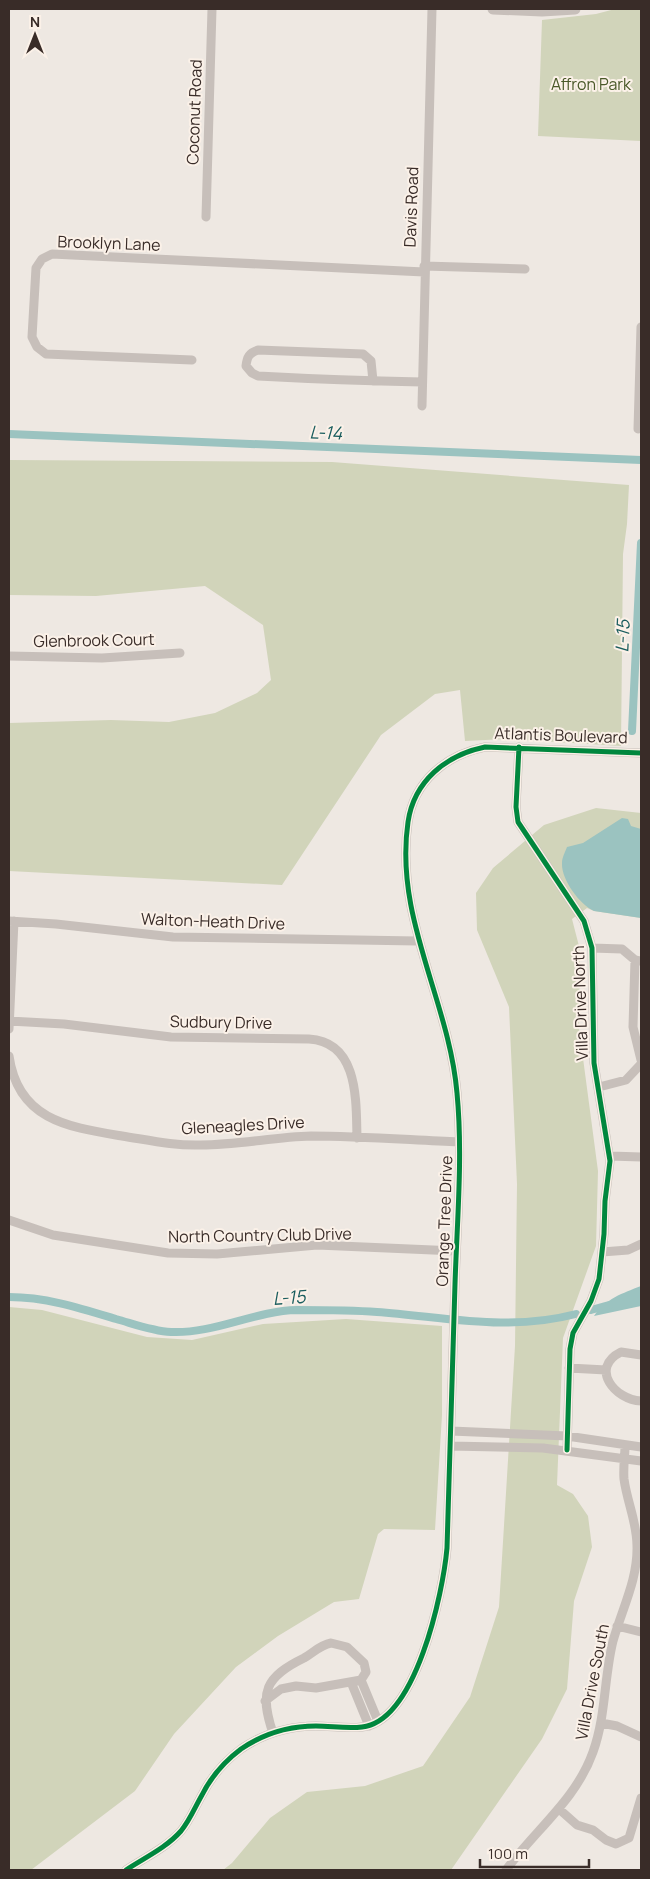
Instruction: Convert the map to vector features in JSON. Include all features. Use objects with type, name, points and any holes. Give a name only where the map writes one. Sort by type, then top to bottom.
[{"type":"street","name":"Coconut Road","points":[[206,217],[212,9]]},
{"type":"street","name":"Davis Road","points":[[422,406],[432,9]]},
{"type":"street","points":[[493,9],[542,11],[575,9]]},
{"type":"street","name":"Brooklyn Lane","points":[[192,360],[46,354],[41,351],[32,338],[36,268],[39,263],[52,254],[424,269]]},
{"type":"street","points":[[424,269],[525,269]]},
{"type":"street","points":[[638,429],[641,327]]},
{"type":"street","points":[[373,381],[371,361],[363,354],[258,350],[250,353],[247,358],[246,366],[252,373],[258,376],[373,381],[422,382]]},
{"type":"street","name":"Glenbrook Court","points":[[9,656],[102,658],[180,653]]},
{"type":"street","name":"Atlantis Boulevard","points":[[429,777],[453,758],[473,750],[497,746],[641,754]]},
{"type":"street","name":"Villa Drive North","points":[[519,748],[516,807],[518,822],[584,921],[592,948],[591,1030],[594,1063],[610,1156],[604,1201],[602,1252],[596,1290],[572,1338],[569,1368],[567,1450]]},
{"type":"street","name":"Orange Tree Drive","points":[[369,1726],[394,1707],[414,1673],[433,1623],[445,1572],[459,1142],[457,1091],[450,1048],[417,941],[408,886],[407,833],[413,803],[429,777]]},
{"type":"street","points":[[9,1029],[11,921]]},
{"type":"street","name":"Walton-Heath Drive","points":[[11,921],[56,924],[173,938],[417,941]]},
{"type":"street","points":[[592,948],[622,949],[638,961],[633,1027],[641,1060]]},
{"type":"street","name":"Sudbury Drive","points":[[9,1021],[64,1024],[171,1037],[309,1038],[324,1042],[342,1054],[349,1068],[354,1094],[357,1138]]},
{"type":"street","name":"Gleneagles Drive","points":[[9,1056],[16,1081],[28,1101],[50,1119],[72,1127],[179,1145],[220,1144],[284,1137],[459,1142]]},
{"type":"street","points":[[599,1087],[626,1080],[641,1064]]},
{"type":"street","points":[[610,1156],[641,1157]]},
{"type":"street","name":"North Country Club Drive","points":[[9,1220],[53,1235],[168,1253],[218,1254],[317,1245],[456,1251]]},
{"type":"street","points":[[602,1252],[628,1250],[641,1244]]},
{"type":"street","points":[[641,1355],[621,1352],[609,1360],[606,1370],[611,1386],[619,1394],[629,1400],[641,1402]]},
{"type":"street","points":[[569,1368],[606,1370]]},
{"type":"street","points":[[451,1431],[567,1436],[641,1447]]},
{"type":"street","name":"Villa Drive South","points":[[510,1869],[559,1809],[588,1765],[601,1723],[608,1669],[617,1626],[632,1585],[638,1546],[633,1512],[624,1480],[626,1445]]},
{"type":"street","points":[[450,1446],[567,1450],[641,1461]]},
{"type":"street","points":[[617,1626],[641,1632]]},
{"type":"street","points":[[265,1701],[278,1691],[286,1688],[300,1686],[316,1688],[361,1680],[366,1672],[364,1663],[347,1647],[331,1643],[280,1672],[270,1685],[265,1701],[265,1711],[273,1733]]},
{"type":"street","points":[[361,1680],[378,1721]]},
{"type":"street","points":[[126,1870],[164,1846],[182,1830],[206,1787],[227,1761],[244,1748],[273,1733],[305,1726],[369,1726],[358,1695],[351,1682]]},
{"type":"street","points":[[601,1723],[617,1726],[641,1737]]},
{"type":"street","points":[[559,1809],[577,1825],[593,1830],[606,1840],[616,1844],[629,1838],[641,1798]]},
{"type":"green space","name":"Affron Park","points":[[615,9],[641,9],[641,141],[538,136],[542,20],[596,14]]},
{"type":"green space","points":[[9,460],[332,462],[629,485],[623,554],[621,746],[506,739],[465,741],[460,690],[435,694],[381,735],[282,885],[9,871],[9,723],[111,720],[169,722],[215,713],[257,693],[271,680],[263,625],[205,586],[96,596],[9,595]]},
{"type":"green space","points":[[596,808],[641,813],[641,918],[594,911],[587,908],[572,919],[580,950],[579,1028],[598,1171],[596,1246],[563,1338],[557,1485],[573,1494],[588,1516],[592,1547],[574,1601],[567,1689],[542,1739],[451,1870],[223,1870],[232,1863],[270,1818],[307,1792],[365,1786],[423,1766],[470,1697],[499,1607],[515,1346],[517,1184],[509,1007],[477,930],[476,893],[493,868],[544,825]]},
{"type":"green space","points":[[9,1307],[42,1310],[147,1337],[192,1340],[263,1324],[346,1319],[442,1326],[442,1415],[435,1530],[384,1529],[378,1534],[359,1599],[334,1602],[278,1636],[236,1667],[174,1734],[135,1791],[31,1870],[9,1870]]},
{"type":"water","points":[[622,818],[628,819],[631,826],[641,829],[641,918],[594,911],[588,908],[572,890],[562,869],[562,859],[567,847],[583,843]]},
{"type":"water","points":[[641,1286],[641,1306],[594,1316],[609,1301]]},
{"type":"waterway","name":"L-14","points":[[9,434],[641,460]]},
{"type":"waterway","name":"L-15","points":[[632,731],[641,543]]},
{"type":"waterway","name":"L-15","points":[[9,1297],[23,1297],[63,1304],[143,1327],[171,1332],[203,1330],[265,1314],[297,1310],[367,1311],[501,1323],[526,1322],[576,1314]]},
{"type":"waterway","name":"L-15","points":[[591,1310],[609,1305]]},
{"type":"cycle path","points":[[126,1870],[162,1848],[181,1831],[214,1776],[229,1759],[249,1744],[268,1735],[296,1727],[362,1727],[381,1719],[398,1703],[412,1680],[433,1623],[440,1594],[447,1548],[460,1141],[457,1093],[452,1059],[415,925],[409,892],[406,857],[411,807],[425,782],[445,763],[457,756],[485,747],[641,753]]},
{"type":"cycle path","points":[[519,747],[516,807],[518,822],[584,921],[592,948],[594,1063],[610,1161],[599,1279],[591,1301],[573,1333],[570,1349],[567,1450]]}]
